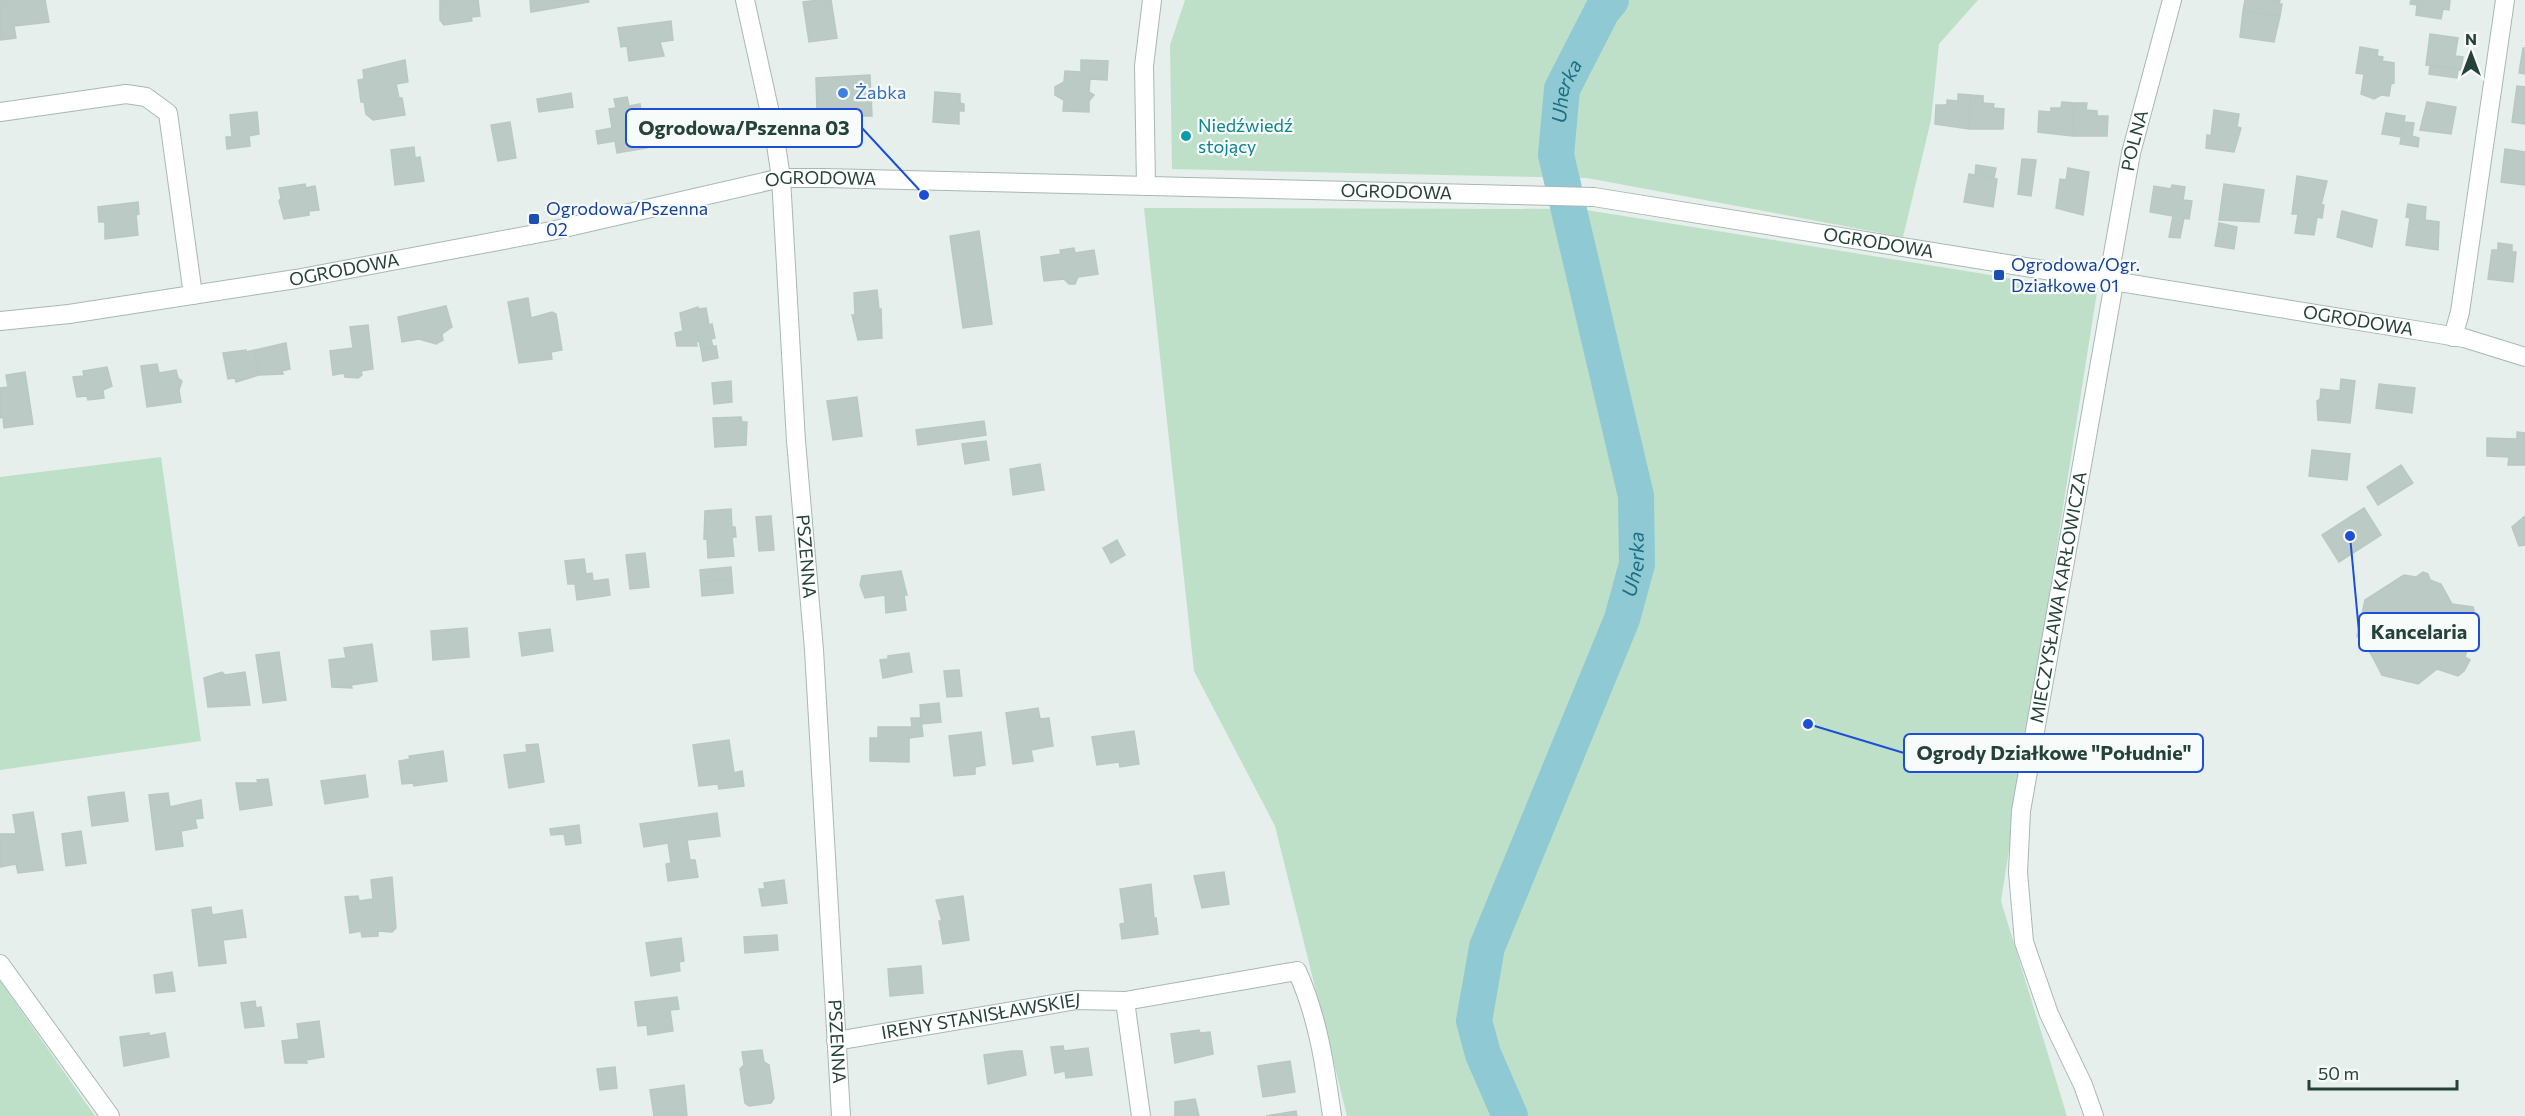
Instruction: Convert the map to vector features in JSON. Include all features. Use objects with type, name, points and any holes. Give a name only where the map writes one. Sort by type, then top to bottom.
[{"type":"street","name":"PSZENNA","points":[[745,0],[774,131],[781,178],[796,441],[814,650],[841,1116]]},
{"type":"street","points":[[1146,186],[1144,66],[1152,0]]},
{"type":"street","name":"POLNA","points":[[2111,283],[2132,153],[2172,0]]},
{"type":"street","points":[[2453,337],[2460,312],[2505,0]]},
{"type":"street","points":[[0,112],[126,94],[146,97],[168,113],[193,295]]},
{"type":"street","name":"OGRODOWA","points":[[0,321],[69,314],[193,295],[551,231],[781,178],[1594,197],[2453,337],[2525,357]]},
{"type":"street","name":"MIECZYSŁAWA KARŁOWICZA","points":[[2094,1116],[2083,1085],[2049,1014],[2024,942],[2018,872],[2021,811],[2111,283]]},
{"type":"street","points":[[0,964],[110,1116]]},
{"type":"street","name":"IRENY STANISŁAWSKIEJ","points":[[836,1041],[1077,1000],[1125,1001],[1297,971],[1308,996],[1323,1054],[1332,1116]]},
{"type":"street","points":[[1125,1001],[1141,1116]]},
{"type":"green space","points":[[1185,0],[1978,0],[1939,44],[1931,120],[1903,237],[1587,178],[1172,169],[1170,45]]},
{"type":"green space","points":[[1144,208],[1580,209],[2097,292],[2001,901],[2067,1116],[1347,1116],[1275,826],[1194,671]]},
{"type":"green space","points":[[161,457],[201,741],[0,770],[0,477]]},
{"type":"green space","points":[[0,981],[95,1116],[0,1116]]},
{"type":"building","points":[[0,0],[45,0],[49,22],[14,26],[16,38],[0,40]]},
{"type":"building","points":[[440,0],[478,0],[480,16],[471,17],[472,21],[444,25],[440,20]]},
{"type":"building","points":[[530,0],[588,0],[589,2],[531,12]]},
{"type":"building","points":[[831,0],[837,38],[809,42],[803,2]]},
{"type":"building","points":[[2245,0],[2280,0],[2279,4],[2282,4],[2280,16],[2243,11]]},
{"type":"building","points":[[2411,0],[2450,0],[2449,10],[2443,9],[2441,19],[2416,15],[2417,5],[2410,4]]},
{"type":"building","points":[[2243,11],[2280,16],[2274,42],[2240,37]]},
{"type":"building","points":[[671,21],[673,40],[660,42],[664,56],[629,61],[627,46],[621,47],[618,28]]},
{"type":"building","points":[[2430,34],[2458,38],[2455,56],[2463,57],[2461,70],[2426,65]]},
{"type":"building","points":[[2360,47],[2378,50],[2377,56],[2383,57],[2382,61],[2394,63],[2394,83],[2391,84],[2389,96],[2381,95],[2374,99],[2361,94],[2364,74],[2356,73]]},
{"type":"building","points":[[2523,48],[2525,48],[2525,74],[2519,73]]},
{"type":"building","points":[[405,60],[408,82],[396,84],[399,98],[402,98],[405,115],[373,120],[366,114],[364,102],[361,102],[358,80],[364,79],[363,70]]},
{"type":"building","points":[[1081,60],[1108,61],[1107,80],[1090,79],[1089,92],[1094,95],[1089,101],[1089,112],[1063,111],[1064,100],[1055,95],[1055,87],[1064,82],[1065,71],[1081,72]]},
{"type":"building","points":[[2430,65],[2458,69],[2457,78],[2429,74]]},
{"type":"building","name":"Żabka","points":[[870,75],[872,116],[860,116],[860,109],[817,111],[816,78]]},
{"type":"building","points":[[2517,86],[2525,87],[2525,124],[2512,122]]},
{"type":"building","points":[[935,92],[960,94],[960,103],[964,104],[964,111],[959,111],[959,124],[933,122]]},
{"type":"building","points":[[571,93],[573,107],[539,112],[537,99]]},
{"type":"building","points":[[1958,94],[1971,95],[1969,129],[1935,124],[1936,105],[1947,105],[1947,100],[1958,101]]},
{"type":"building","points":[[1971,95],[1983,96],[1983,103],[1994,104],[1993,108],[2004,109],[2003,129],[1969,129]]},
{"type":"building","points":[[627,97],[629,106],[640,104],[647,148],[617,153],[615,141],[598,144],[596,131],[612,128],[609,109],[616,108],[614,99]]},
{"type":"building","points":[[2062,102],[2074,103],[2072,136],[2038,132],[2039,111],[2051,112],[2051,108],[2061,108]]},
{"type":"building","points":[[2427,102],[2456,107],[2451,134],[2420,130]]},
{"type":"building","points":[[2074,103],[2087,103],[2086,110],[2097,111],[2097,116],[2108,116],[2107,136],[2072,136]]},
{"type":"building","points":[[2214,110],[2239,114],[2237,127],[2241,128],[2234,152],[2206,148],[2207,135],[2211,136]]},
{"type":"building","points":[[257,112],[259,134],[249,136],[250,146],[227,149],[226,137],[232,137],[230,115]]},
{"type":"building","points":[[2386,113],[2405,116],[2401,137],[2382,134]]},
{"type":"building","points":[[510,122],[516,158],[498,161],[491,125]]},
{"type":"building","points":[[2404,122],[2414,123],[2412,136],[2419,138],[2418,147],[2400,144]]},
{"type":"building","points":[[414,147],[415,158],[420,157],[424,181],[395,185],[391,150]]},
{"type":"building","points":[[2505,149],[2525,152],[2525,185],[2501,182]]},
{"type":"building","points":[[2022,159],[2036,160],[2031,196],[2018,194]]},
{"type":"building","points":[[1976,165],[1996,168],[1994,178],[1975,175]]},
{"type":"building","points":[[2068,168],[2089,172],[2083,215],[2056,208],[2060,179],[2066,180]]},
{"type":"building","points":[[1969,174],[1997,179],[1993,207],[1964,202]]},
{"type":"building","points":[[2297,176],[2327,181],[2321,205],[2324,205],[2322,218],[2317,217],[2314,235],[2295,233],[2298,214],[2292,214]]},
{"type":"building","points":[[305,184],[306,188],[315,186],[319,210],[309,211],[309,215],[284,219],[279,201],[281,198],[279,188]]},
{"type":"building","points":[[2224,184],[2264,190],[2259,222],[2219,220]]},
{"type":"building","points":[[2172,185],[2185,187],[2183,200],[2192,201],[2189,219],[2184,218],[2180,238],[2169,237],[2173,216],[2150,212],[2154,186],[2171,189]]},
{"type":"building","points":[[138,202],[139,214],[136,215],[138,235],[105,239],[105,222],[99,222],[98,207]]},
{"type":"building","points":[[2408,204],[2426,207],[2425,220],[2439,222],[2438,250],[2406,245],[2410,218],[2406,217]]},
{"type":"building","points":[[2342,211],[2377,220],[2372,247],[2337,237]]},
{"type":"building","points":[[2219,223],[2237,227],[2234,249],[2215,246]]},
{"type":"building","points":[[979,231],[992,324],[963,328],[950,236]]},
{"type":"building","points":[[2498,243],[2512,245],[2512,252],[2516,252],[2513,282],[2488,279],[2492,250],[2498,250]]},
{"type":"building","points":[[1074,248],[1075,253],[1094,250],[1098,274],[1078,277],[1075,284],[1069,284],[1064,279],[1044,281],[1041,257],[1061,254],[1060,250]]},
{"type":"building","points":[[877,290],[879,310],[881,309],[882,338],[858,340],[852,315],[855,315],[854,293]]},
{"type":"building","points":[[528,298],[531,318],[552,312],[556,314],[562,350],[551,352],[552,359],[519,363],[508,302]]},
{"type":"building","points":[[446,306],[452,327],[442,334],[443,340],[436,344],[419,339],[402,342],[398,317]]},
{"type":"building","points":[[698,307],[698,309],[706,308],[709,325],[712,324],[715,338],[711,339],[713,347],[701,349],[699,341],[696,342],[697,346],[677,346],[675,333],[683,331],[680,313]]},
{"type":"building","points":[[368,325],[373,369],[361,371],[362,375],[358,378],[345,377],[344,373],[333,375],[330,351],[353,348],[350,327]]},
{"type":"building","points":[[286,343],[290,369],[282,371],[283,374],[259,375],[255,350]]},
{"type":"building","points":[[716,346],[718,358],[703,361],[701,349]]},
{"type":"building","points":[[246,350],[246,352],[255,350],[259,375],[236,382],[235,378],[228,379],[223,353]]},
{"type":"building","points":[[157,364],[159,373],[176,370],[178,378],[182,381],[179,390],[181,402],[147,407],[141,366]]},
{"type":"building","points":[[107,367],[112,386],[103,390],[104,398],[88,400],[87,396],[77,397],[73,377],[84,376],[83,371]]},
{"type":"building","points":[[25,372],[33,424],[4,428],[3,417],[0,418],[0,388],[8,387],[6,375]]},
{"type":"building","points":[[2341,379],[2355,381],[2350,423],[2318,420],[2317,401],[2320,399],[2321,389],[2340,391]]},
{"type":"building","points":[[731,381],[732,402],[714,404],[712,383]]},
{"type":"building","points":[[2379,384],[2415,388],[2412,413],[2376,408]]},
{"type":"building","points":[[857,397],[862,436],[833,440],[827,401]]},
{"type":"building","points":[[741,417],[742,422],[747,422],[746,445],[715,447],[713,418]]},
{"type":"building","points":[[984,421],[986,435],[918,445],[916,430]]},
{"type":"building","points":[[2517,432],[2525,433],[2525,465],[2508,465],[2509,457],[2487,456],[2487,438],[2517,439]]},
{"type":"building","points":[[986,441],[989,460],[965,464],[962,444]]},
{"type":"building","points":[[2312,450],[2350,454],[2347,480],[2309,476]]},
{"type":"building","points":[[1040,464],[1044,490],[1013,495],[1010,469]]},
{"type":"building","points":[[2401,465],[2413,483],[2378,505],[2367,487]]},
{"type":"building","points":[[2364,508],[2381,535],[2339,562],[2322,535]]},
{"type":"building","points":[[731,509],[732,527],[735,527],[736,537],[732,537],[734,556],[708,558],[707,539],[704,539],[705,511]]},
{"type":"building","points":[[771,516],[774,550],[759,551],[756,517]]},
{"type":"building","points":[[2525,516],[2525,545],[2519,546],[2512,527]]},
{"type":"building","points":[[1117,540],[1125,555],[1111,563],[1103,548]]},
{"type":"building","points":[[645,553],[649,587],[630,589],[626,555]]},
{"type":"building","points":[[584,559],[586,574],[592,573],[593,581],[608,579],[610,595],[577,600],[575,584],[568,584],[565,561]]},
{"type":"building","points":[[731,567],[732,579],[701,582],[700,570]]},
{"type":"building","points":[[901,571],[907,595],[904,595],[906,610],[886,613],[885,595],[865,598],[860,585],[862,576]]},
{"type":"building","points":[[2423,572],[2428,574],[2430,580],[2441,584],[2452,604],[2473,607],[2478,627],[2473,627],[2465,657],[2470,660],[2464,671],[2458,676],[2437,669],[2418,684],[2382,675],[2371,654],[2357,636],[2365,600],[2404,575],[2416,577]]},
{"type":"building","points":[[732,579],[733,593],[702,596],[701,582]]},
{"type":"building","points":[[467,628],[469,657],[433,660],[431,631]]},
{"type":"building","points":[[550,629],[553,651],[522,656],[519,633]]},
{"type":"building","points":[[372,644],[377,681],[351,685],[352,688],[332,687],[329,660],[346,658],[344,648]]},
{"type":"building","points":[[279,652],[286,700],[263,703],[256,655]]},
{"type":"building","points":[[909,653],[912,672],[883,678],[880,660],[888,659],[888,656]]},
{"type":"building","points":[[959,670],[962,696],[947,697],[944,671]]},
{"type":"building","points":[[222,672],[225,675],[245,672],[250,705],[208,707],[204,678]]},
{"type":"building","points":[[939,703],[941,722],[921,724],[920,705]]},
{"type":"building","points":[[1038,708],[1040,719],[1049,718],[1053,746],[1031,750],[1033,761],[1013,764],[1006,713]]},
{"type":"building","points":[[911,718],[921,718],[923,736],[909,738],[909,762],[870,761],[870,738],[878,738],[878,727],[912,727]]},
{"type":"building","points":[[1134,731],[1139,764],[1120,767],[1119,762],[1097,765],[1092,737]]},
{"type":"building","points":[[981,732],[985,765],[975,767],[975,774],[954,776],[949,736]]},
{"type":"building","points":[[729,740],[734,773],[742,771],[744,786],[719,789],[718,784],[699,786],[693,745]]},
{"type":"building","points":[[538,744],[544,782],[509,788],[504,755],[527,752],[526,745]]},
{"type":"building","points":[[443,751],[447,781],[414,786],[413,783],[402,784],[399,761],[410,759],[409,756]]},
{"type":"building","points":[[365,775],[368,797],[325,804],[321,781]]},
{"type":"building","points":[[268,779],[272,805],[240,810],[236,783],[258,783],[257,780]]},
{"type":"building","points":[[124,792],[128,821],[92,826],[88,797]]},
{"type":"building","points":[[168,793],[170,807],[201,800],[203,818],[195,819],[197,828],[181,831],[183,846],[156,850],[149,795]]},
{"type":"building","points":[[33,812],[43,870],[18,873],[16,864],[0,867],[0,834],[16,834],[13,815]]},
{"type":"building","points":[[717,813],[720,836],[687,840],[690,860],[695,860],[698,877],[668,881],[666,864],[671,863],[668,843],[644,847],[640,824]]},
{"type":"building","points":[[579,825],[581,843],[566,845],[564,834],[551,835],[550,829]]},
{"type":"building","points":[[81,831],[86,863],[66,866],[62,834]]},
{"type":"building","points":[[1224,872],[1229,904],[1202,908],[1194,876]]},
{"type":"building","points":[[392,877],[396,928],[392,932],[378,931],[378,936],[362,937],[361,931],[350,933],[345,897],[358,896],[359,901],[373,899],[371,880]]},
{"type":"building","points":[[784,880],[787,903],[762,906],[759,889],[765,889],[764,883]]},
{"type":"building","points":[[1151,884],[1154,919],[1156,918],[1158,934],[1122,939],[1120,924],[1125,923],[1120,889]]},
{"type":"building","points":[[963,896],[969,940],[943,944],[939,921],[942,921],[936,900]]},
{"type":"building","points":[[211,907],[212,915],[242,910],[246,937],[223,940],[226,963],[199,966],[192,910]]},
{"type":"building","points":[[777,935],[778,950],[745,953],[744,937]]},
{"type":"building","points":[[681,938],[684,961],[679,962],[680,971],[651,976],[646,943]]},
{"type":"building","points":[[921,966],[923,993],[890,996],[888,969]]},
{"type":"building","points":[[172,972],[175,991],[156,993],[154,975]]},
{"type":"building","points":[[677,997],[679,1009],[670,1010],[673,1031],[648,1035],[647,1025],[638,1026],[635,1002]]},
{"type":"building","points":[[255,1001],[256,1008],[261,1007],[264,1026],[245,1028],[241,1003]]},
{"type":"building","points":[[319,1021],[324,1057],[306,1060],[307,1063],[285,1063],[282,1041],[299,1039],[297,1024]]},
{"type":"building","points":[[1199,1030],[1200,1033],[1210,1032],[1213,1054],[1175,1063],[1171,1034]]},
{"type":"building","points":[[149,1033],[149,1036],[165,1033],[169,1057],[124,1066],[120,1037]]},
{"type":"building","points":[[1063,1046],[1064,1051],[1088,1048],[1092,1075],[1066,1078],[1065,1071],[1055,1073],[1051,1047]]},
{"type":"building","points":[[762,1050],[764,1062],[769,1065],[774,1098],[771,1103],[749,1106],[745,1103],[740,1069],[744,1065],[742,1052]]},
{"type":"building","points":[[1022,1051],[1026,1075],[988,1084],[984,1055]]},
{"type":"building","points":[[1290,1061],[1295,1092],[1263,1097],[1258,1066]]},
{"type":"building","points":[[615,1067],[617,1088],[600,1090],[597,1069]]},
{"type":"building","points":[[684,1085],[687,1116],[654,1116],[650,1090]]},
{"type":"building","points":[[1195,1099],[1199,1116],[1175,1116],[1175,1102]]},
{"type":"building","points":[[1296,1111],[1297,1116],[1266,1116]]},
{"type":"waterway","name":"Uherka","points":[[1510,1116],[1483,1054],[1474,1021],[1487,947],[1622,619],[1637,564],[1636,496],[1556,155],[1562,89],[1602,11],[1611,0]]},
{"type":"place","name":"Żabka","points":[[843,93]]},
{"type":"place","name":"Niedźwiedź stojący","points":[[1186,136]]},
{"type":"place","name":"Ogrodowa/Pszenna 03","points":[[924,195]]},
{"type":"place","name":"Ogrodowa/Pszenna 02","points":[[534,219]]},
{"type":"place","name":"Ogrodowa/Ogr. Działkowe 01","points":[[1999,275]]},
{"type":"place","name":"Kancelaria","points":[[2350,536]]},
{"type":"place","name":"Ogrody Działkowe \"Południe\"","points":[[1808,724]]}]
